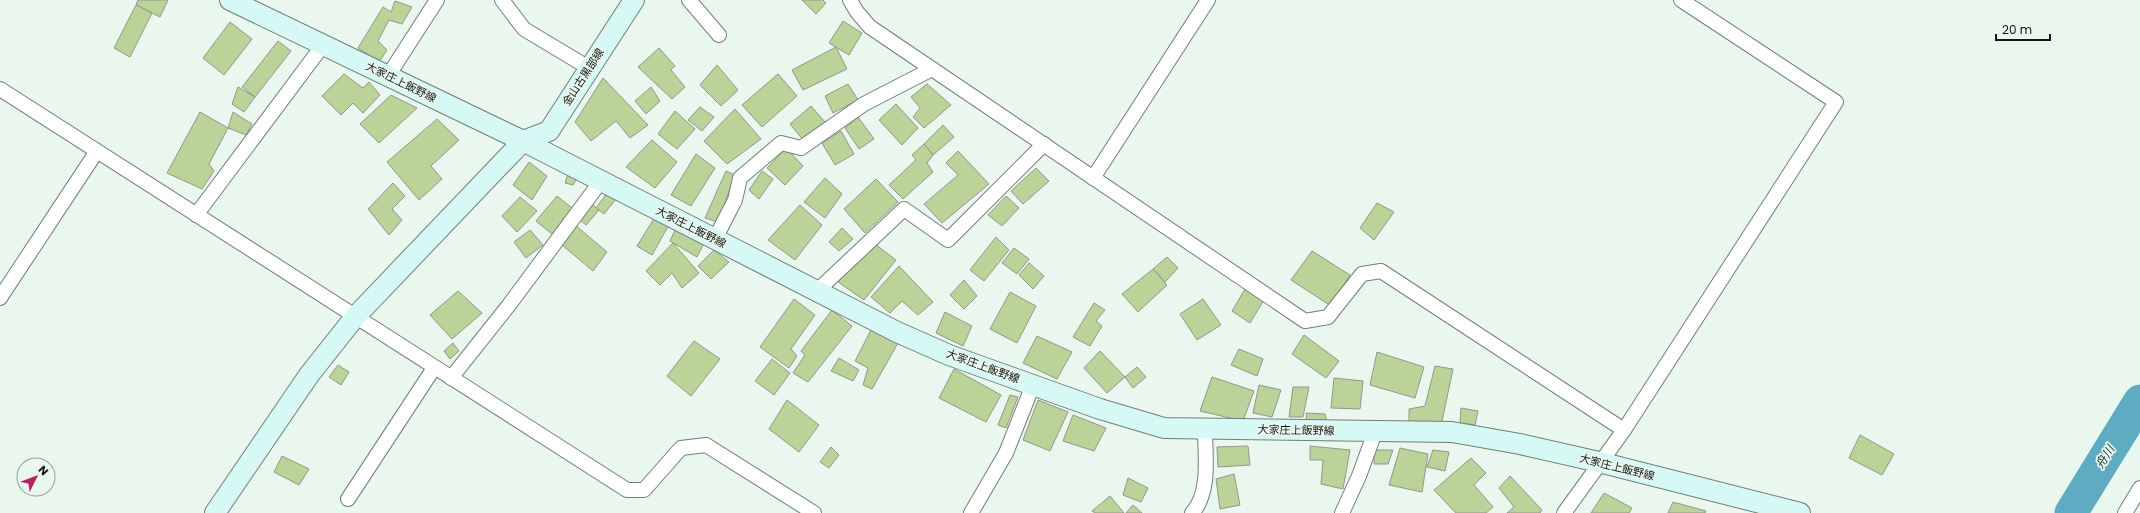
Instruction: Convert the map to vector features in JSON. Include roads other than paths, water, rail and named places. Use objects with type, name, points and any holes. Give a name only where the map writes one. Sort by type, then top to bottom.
[{"type":"main road","name":"大家庄上飯野線","points":[[230,0],[523,141],[896,332],[949,354],[1033,385],[1164,428],[1452,432],[1520,444],[1599,462],[1800,513]]},
{"type":"main road","name":"金山古黒部線","points":[[523,141],[549,131],[634,0]]},
{"type":"main road","points":[[215,513],[309,375],[355,317],[523,141]]},
{"type":"street","points":[[388,76],[437,0]]},
{"type":"street","points":[[502,0],[524,29],[589,68]]},
{"type":"street","points":[[688,0],[719,35]]},
{"type":"street","points":[[850,0],[856,12],[870,27],[1305,321],[1328,317],[1362,274],[1381,271],[1624,430]]},
{"type":"street","points":[[1094,178],[1208,0]]},
{"type":"street","points":[[1564,513],[1599,462],[1624,430],[1836,102],[1681,0]]},
{"type":"street","points":[[196,215],[323,45]]},
{"type":"street","points":[[714,239],[735,200],[740,178],[781,143],[801,148],[864,104],[932,69]]},
{"type":"street","points":[[0,89],[434,368],[628,490],[644,490],[681,448],[706,445],[814,513]]},
{"type":"street","points":[[817,291],[904,209],[948,240],[1044,144]]},
{"type":"street","points":[[0,298],[97,151]]},
{"type":"street","points":[[452,378],[509,305],[600,181]]},
{"type":"street","points":[[348,499],[434,368]]},
{"type":"street","points":[[971,513],[1006,453],[1033,385]]},
{"type":"street","points":[[1192,513],[1199,506],[1204,484],[1205,429]]},
{"type":"street","points":[[1342,513],[1360,476],[1375,432]]},
{"type":"street","points":[[2125,513],[2140,488]]},
{"type":"waterway","name":"舟川","points":[[2071,513],[2140,401]]}]
